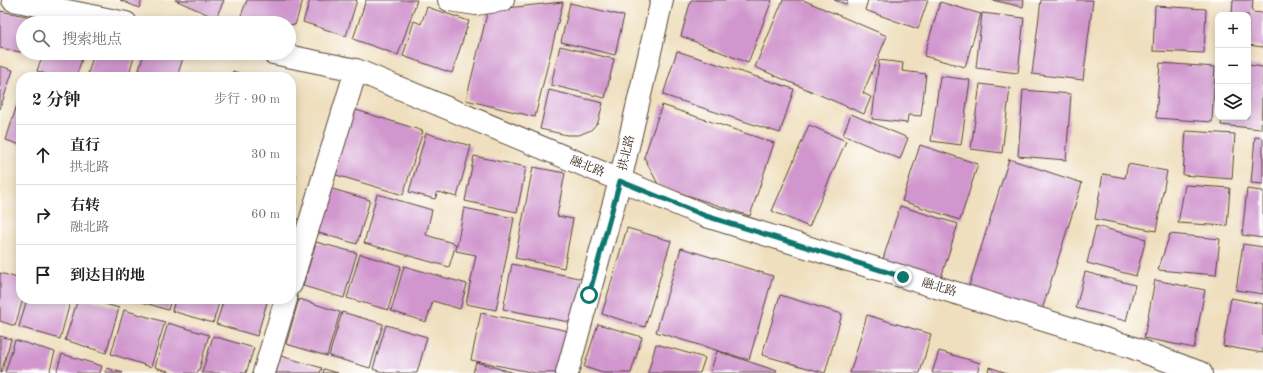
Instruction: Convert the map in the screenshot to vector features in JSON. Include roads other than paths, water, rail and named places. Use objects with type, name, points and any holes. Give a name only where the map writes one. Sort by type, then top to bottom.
[{"type":"street","points":[[13,0],[92,16]]},
{"type":"street","points":[[449,0],[476,4],[503,0]]},
{"type":"street","name":"拱北路","points":[[567,373],[620,181],[662,0]]},
{"type":"street","name":"融北路","points":[[296,58],[356,70],[706,216],[1131,347],[1201,373]]},
{"type":"street","points":[[296,268],[356,70]]},
{"type":"street","points":[[264,373],[285,304]]}]
